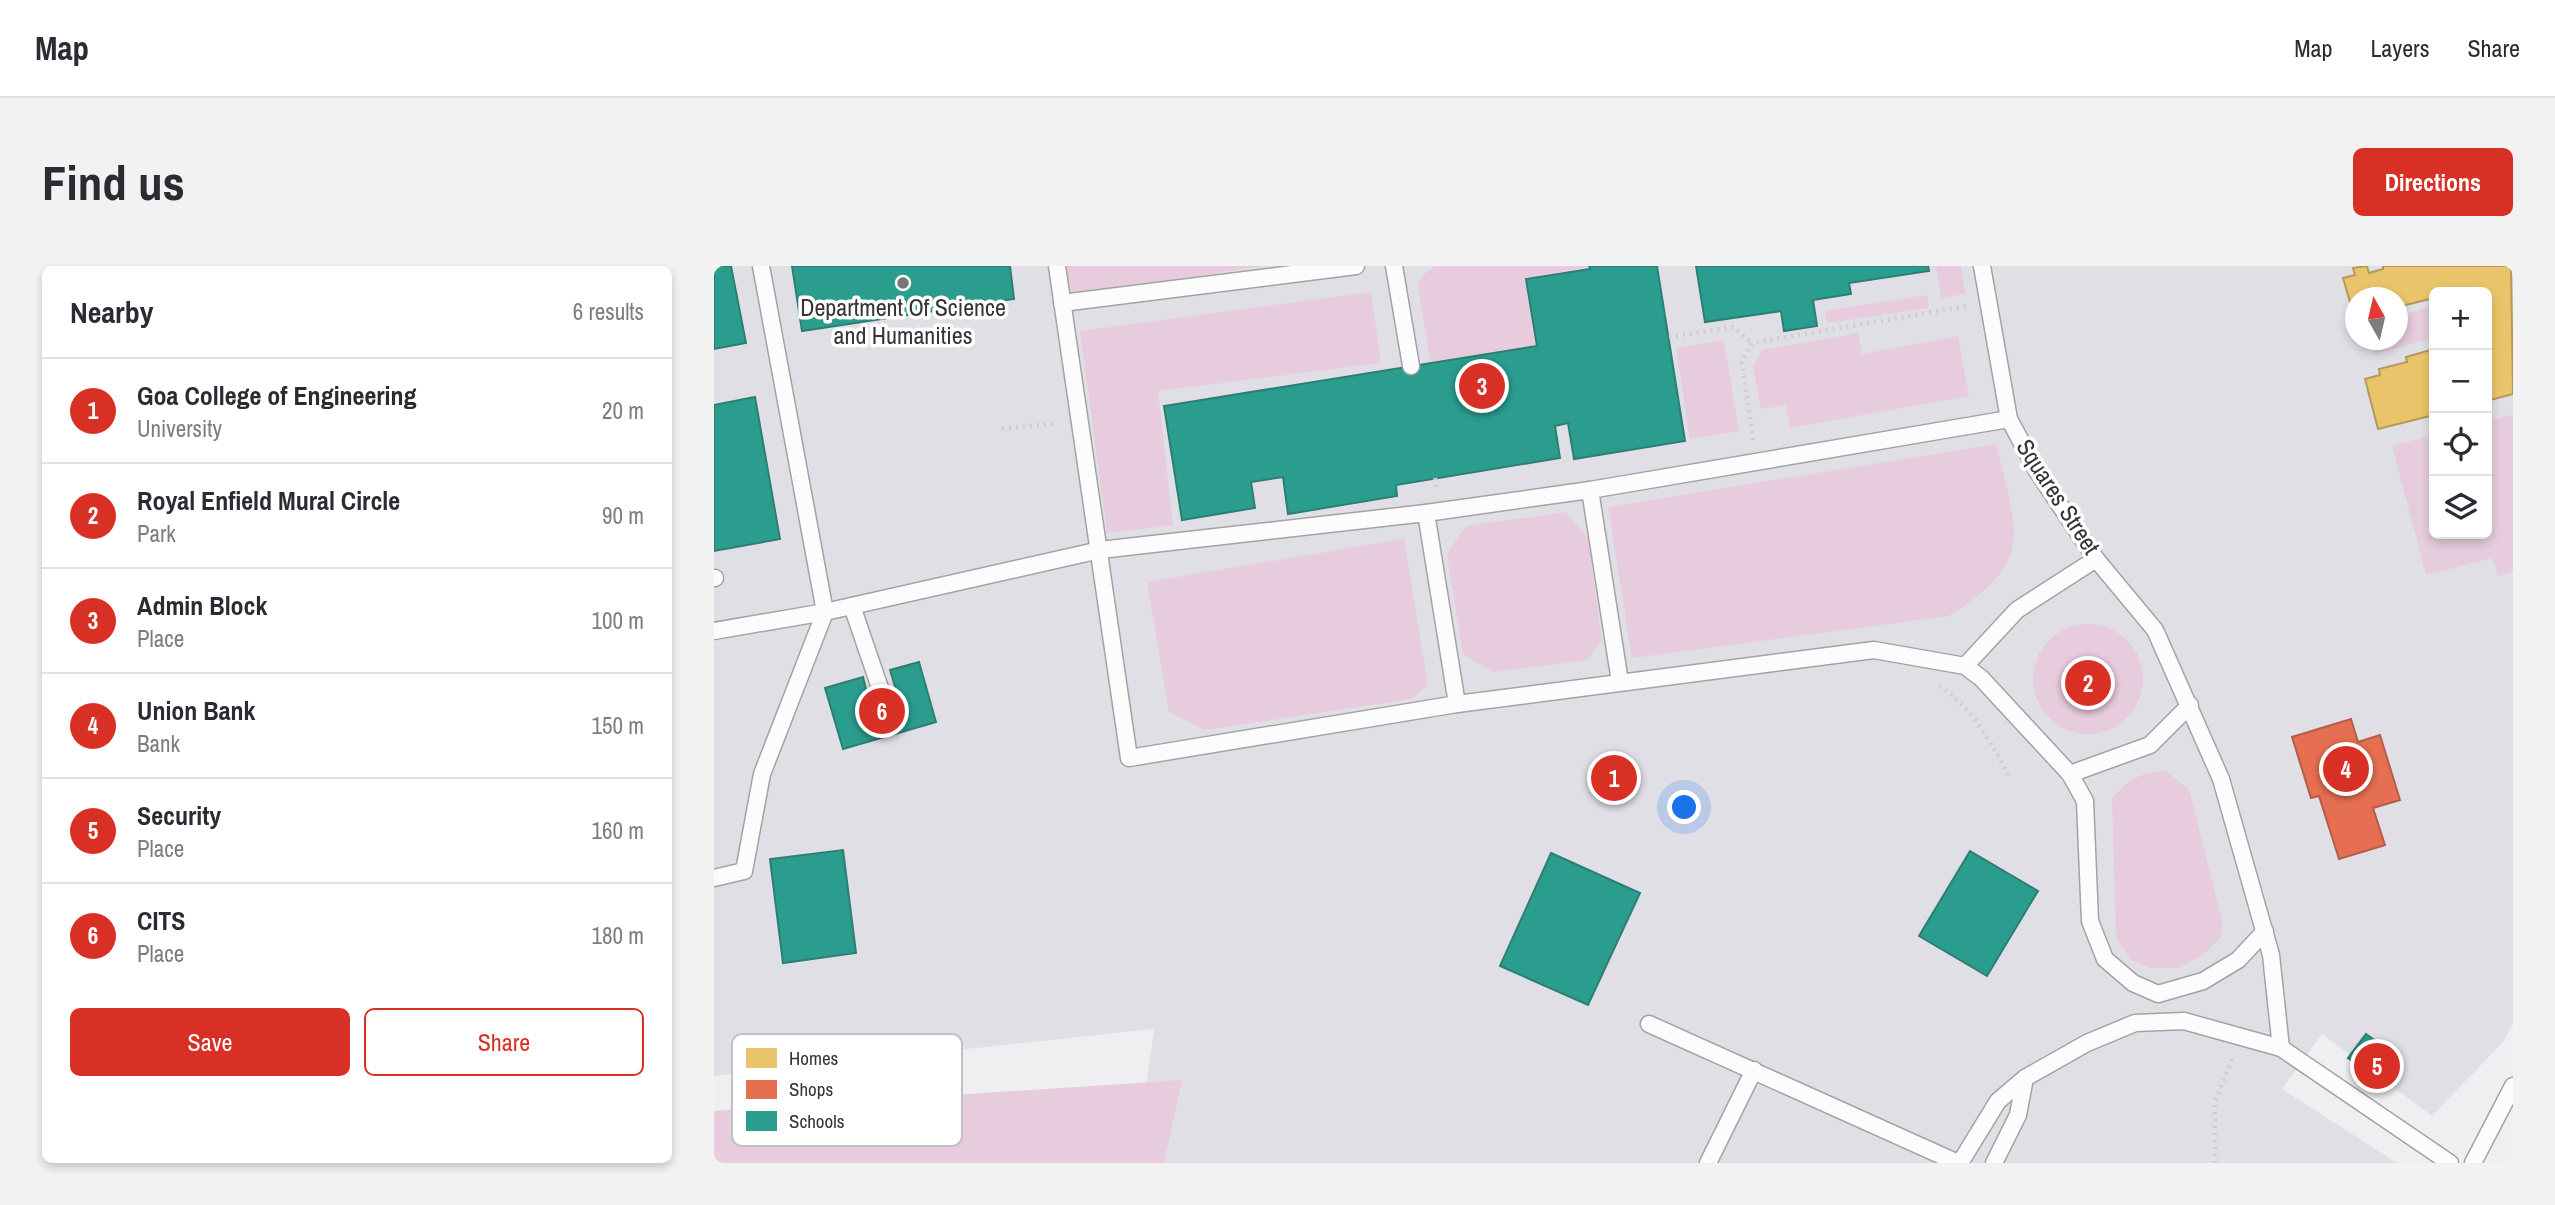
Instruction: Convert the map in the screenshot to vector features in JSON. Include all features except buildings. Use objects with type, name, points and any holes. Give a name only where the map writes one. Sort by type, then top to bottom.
[{"type":"lane","points":[[714,878],[744,871],[762,774],[825,612],[761,266]]},
{"type":"lane","points":[[1057,266],[1129,758],[1457,704],[1874,650],[1965,666],[1981,678],[2070,774],[2085,801],[2090,920],[2105,959],[2133,983],[2158,994],[2203,981],[2238,960],[2265,931]]},
{"type":"lane","points":[[1062,303],[1356,266]]},
{"type":"lane","points":[[1394,266],[1411,366]]},
{"type":"lane","name":"Squares Street","points":[[1982,266],[2010,419],[2037,471],[2096,559],[2155,631],[2221,779],[2271,955],[2281,1048]]},
{"type":"lane","points":[[714,631],[825,612],[1100,550],[1426,513],[1590,491],[2010,419]]},
{"type":"lane","points":[[1590,491],[1620,682]]},
{"type":"lane","points":[[1426,513],[1457,704]]},
{"type":"lane","points":[[1965,666],[2017,610],[2096,559]]},
{"type":"lane","points":[[852,606],[880,688]]},
{"type":"lane","points":[[2070,774],[2150,745],[2190,705]]},
{"type":"lane","points":[[1649,1024],[1959,1163],[1998,1101],[2025,1079],[2087,1042],[2135,1023],[2183,1021],[2281,1048],[2450,1163]]},
{"type":"lane","points":[[1708,1163],[1755,1070]]},
{"type":"lane","points":[[1994,1163],[2018,1115],[2025,1079]]},
{"type":"lane","points":[[2473,1163],[2513,1086]]},
{"type":"path","points":[[1668,337],[1733,327],[1752,343],[1989,302]]},
{"type":"path","points":[[1798,328],[1800,335]]},
{"type":"path","points":[[1752,343],[1742,362],[1756,462]]},
{"type":"path","points":[[1002,429],[1080,420]]},
{"type":"path","points":[[1935,683],[1952,694],[1986,733],[2010,778]]},
{"type":"path","points":[[2215,1163],[2215,1102],[2242,1037]]},
{"type":"shaded area","points":[[714,266],[2513,266],[2513,1023],[2503,1042],[2432,1116],[2322,1034],[2282,1089],[2397,1163],[1136,1163],[1154,1029],[962,1050],[962,1034],[732,1034],[732,1074],[714,1076]]},
{"type":"shaded area","points":[[1063,266],[1262,266],[1068,297]]},
{"type":"shaded area","points":[[1435,266],[1587,268],[1527,278],[1537,346],[1430,362],[1418,284],[1423,275]]},
{"type":"shaded area","points":[[1936,266],[1961,266],[1965,294],[1941,298]]},
{"type":"shaded area","points":[[1371,292],[1381,363],[1158,391],[1173,525],[1107,533],[1080,331]]},
{"type":"shaded area","points":[[1927,295],[1929,308],[1827,323],[1825,311]]},
{"type":"shaded area","points":[[2429,307],[2429,339],[2408,345],[2408,313]]},
{"type":"shaded area","points":[[1858,333],[1862,354],[1958,336],[1969,396],[1790,428],[1786,405],[1761,409],[1753,367],[1762,350]]},
{"type":"shaded area","points":[[1724,340],[1739,431],[1690,439],[1676,348]]},
{"type":"shaded area","points":[[2373,350],[2389,350],[2374,354]]},
{"type":"shaded area","points":[[2513,415],[2513,572],[2498,576],[2492,558],[2426,575],[2392,446],[2429,436],[2429,539],[2492,539],[2492,420]]},
{"type":"shaded area","points":[[1996,444],[2010,500],[2013,543],[2008,561],[1996,579],[1977,597],[1949,616],[1632,658],[1608,507]]},
{"type":"shaded area","points":[[1566,512],[1588,538],[1602,640],[1587,660],[1494,672],[1463,655],[1447,554],[1466,526]]},
{"type":"shaded area","points":[[1404,539],[1428,685],[1411,699],[1205,730],[1169,712],[1147,582]]},
{"type":"shaded area","points":[[2088,624],[2109,628],[2127,640],[2139,658],[2143,679],[2139,700],[2127,718],[2109,730],[2088,734],[2067,730],[2049,718],[2037,700],[2033,679],[2037,658],[2049,640],[2067,628]]},
{"type":"shaded area","points":[[2165,771],[2189,789],[2222,921],[2221,937],[2203,955],[2178,968],[2149,968],[2131,960],[2116,937],[2112,798],[2136,778]]},
{"type":"shaded area","points":[[1182,1080],[1164,1163],[714,1163],[714,1111],[732,1110],[732,1146],[962,1146],[962,1095]]},
{"type":"place","name":"Department Of Science and Humanities","points":[[903,283]]},
{"type":"place","name":"Admin Block","points":[[1482,386]]},
{"type":"place","name":"Royal Enfield Mural Circle","points":[[2088,683]]},
{"type":"place","name":"CITS","points":[[882,711]]},
{"type":"place","name":"Union Bank","points":[[2346,769]]},
{"type":"place","name":"Goa College of Engineering","points":[[1614,778]]},
{"type":"place","name":"Security","points":[[2377,1066]]}]
